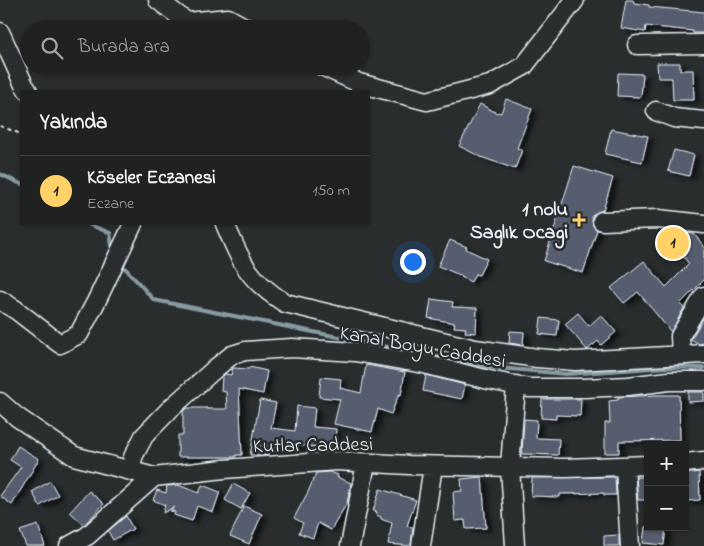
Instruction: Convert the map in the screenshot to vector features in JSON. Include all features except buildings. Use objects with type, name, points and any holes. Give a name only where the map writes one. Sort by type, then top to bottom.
[{"type":"street","points":[[158,0],[184,20]]},
{"type":"street","points":[[342,75],[359,83],[427,101],[490,85],[524,66],[575,0]]},
{"type":"street","points":[[208,20],[228,18],[232,20]]},
{"type":"street","points":[[0,32],[27,90]]},
{"type":"street","points":[[636,45],[704,44]]},
{"type":"street","points":[[656,111],[674,118],[704,121]]},
{"type":"street","points":[[602,221],[658,219],[704,224]]},
{"type":"street","points":[[0,300],[60,344],[79,334],[133,225]]},
{"type":"street","name":"Kanal Boyu Caddesi","points":[[225,225],[240,260],[255,280],[270,294],[285,303],[476,349],[537,358],[575,361],[704,354]]},
{"type":"street","points":[[681,355],[680,336],[704,296]]},
{"type":"street","name":"Kanal Boyu Caddesi","points":[[142,474],[133,457],[144,436],[171,408],[217,367],[232,355],[245,351],[292,348],[355,352],[424,364],[529,388],[584,388],[628,386],[669,381],[704,381]]},
{"type":"street","points":[[515,546],[510,467],[516,385]]},
{"type":"street","name":"Kutlar Caddesi","points":[[0,402],[17,417],[74,456],[142,474],[337,461],[433,466],[566,468],[644,465]]},
{"type":"street","points":[[689,462],[704,461]]},
{"type":"street","points":[[350,546],[366,463]]},
{"type":"street","points":[[421,546],[433,466]]},
{"type":"street","points":[[625,467],[630,546]]},
{"type":"street","points":[[68,546],[92,541],[137,492],[142,474]]},
{"type":"path","points":[[0,126],[20,134]]},
{"type":"waterway","points":[[0,174],[20,184]]},
{"type":"waterway","points":[[90,225],[110,233],[113,252]]},
{"type":"waterway","points":[[124,267],[154,300],[488,367],[566,374],[667,367],[704,368]]},
{"type":"place","name":"1 nolu Saglık Ocagi","points":[[579,220]]},
{"type":"place","name":"Köseler Eczanesi","points":[[673,243]]}]
